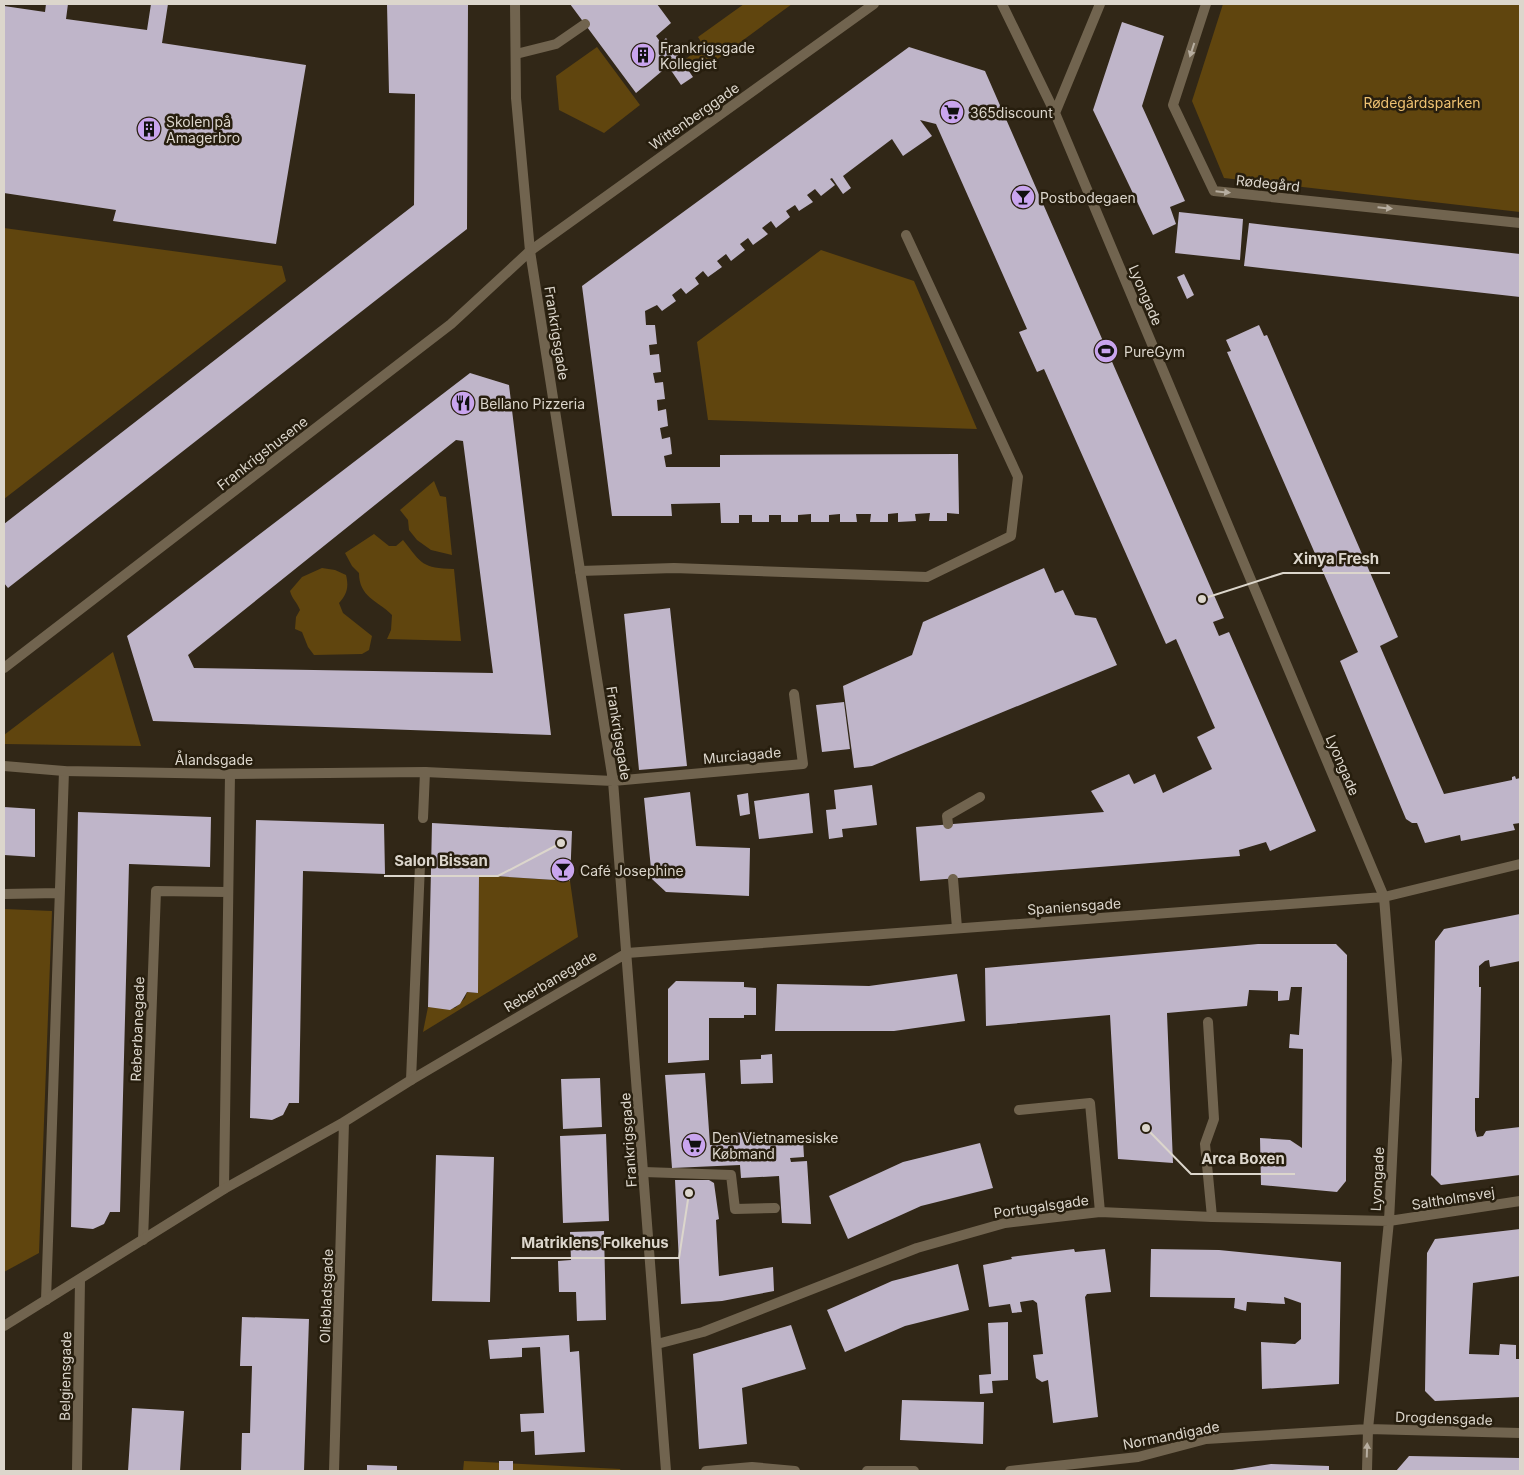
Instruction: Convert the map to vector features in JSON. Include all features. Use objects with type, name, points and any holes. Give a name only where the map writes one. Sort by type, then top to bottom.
[{"type":"street","name":"Frankrigsgade","points":[[515,4],[518,116],[530,251],[613,781],[666,1471]]},
{"type":"street","name":"Wittenberggade","points":[[530,251],[874,4]]},
{"type":"street","name":"Lyongade","points":[[1002,4],[1055,113],[1384,897],[1397,1060],[1389,1221],[1368,1429],[1366,1471]]},
{"type":"street","points":[[1055,113],[1100,4]]},
{"type":"street","name":"Rødegård","points":[[1206,4],[1173,105],[1214,191],[1520,223]]},
{"type":"street","points":[[516,54],[556,44],[585,24]]},
{"type":"street","points":[[580,571],[674,568],[927,577],[1011,536],[1018,477],[906,234]]},
{"type":"street","name":"Frankrigshusene","points":[[4,668],[452,324],[530,251]]},
{"type":"street","name":"Murciagade","points":[[613,781],[803,764],[794,694]]},
{"type":"street","name":"Ålandsgade","points":[[4,766],[64,771],[230,774],[425,772],[613,781]]},
{"type":"street","points":[[46,1300],[64,771]]},
{"type":"street","points":[[423,818],[425,772]]},
{"type":"street","points":[[224,1189],[230,774]]},
{"type":"street","points":[[948,824],[947,816],[980,797]]},
{"type":"street","name":"Spaniensgade","points":[[626,953],[1384,897],[1520,864]]},
{"type":"street","points":[[411,1080],[420,865]]},
{"type":"street","points":[[953,879],[957,928]]},
{"type":"street","name":"Reberbanegade","points":[[143,1240],[156,890],[227,892]]},
{"type":"street","points":[[4,894],[59,893]]},
{"type":"street","name":"Reberbanegade","points":[[4,1326],[224,1189],[344,1122],[411,1080],[626,953]]},
{"type":"street","points":[[1208,1022],[1214,1119],[1205,1144],[1212,1217]]},
{"type":"street","points":[[1019,1110],[1090,1103],[1100,1212]]},
{"type":"street","name":"Oliebladsgade","points":[[334,1471],[344,1122]]},
{"type":"street","points":[[644,1172],[731,1175],[735,1209],[775,1208]]},
{"type":"street","name":"Saltholmsvej","points":[[1389,1221],[1520,1201]]},
{"type":"street","name":"Portugalsgade","points":[[656,1344],[703,1332],[917,1248],[1005,1223],[1100,1212],[1212,1217],[1389,1221]]},
{"type":"street","name":"Belgiensgade","points":[[77,1471],[80,1280]]},
{"type":"street","name":"Drogdensgade","points":[[1368,1429],[1520,1433]]},
{"type":"street","name":"Normandigade","points":[[1010,1471],[1138,1457],[1206,1439],[1368,1429]]},
{"type":"street","points":[[706,1471],[752,1467],[795,1471]]},
{"type":"street","points":[[867,1471],[914,1471]]},
{"type":"green space","points":[[744,4],[792,4],[697,74],[686,59],[703,45],[698,37]]},
{"type":"green space","name":"Rødegårdsparken","points":[[1223,4],[1520,4],[1520,212],[1224,178],[1192,101]]},
{"type":"green space","points":[[597,47],[640,105],[604,133],[559,110],[556,76]]},
{"type":"green space","points":[[4,228],[282,266],[286,281],[4,499]]},
{"type":"green space","points":[[821,250],[914,281],[977,429],[708,420],[697,342]]},
{"type":"green space","points":[[434,481],[440,496],[446,497],[452,555],[431,550],[417,540],[409,530],[408,520],[400,510]]},
{"type":"green space","points":[[374,534],[389,546],[396,546],[403,540],[414,555],[429,566],[454,569],[461,641],[387,639],[391,630],[392,615],[365,593],[359,573],[352,566],[345,553]]},
{"type":"green space","points":[[322,568],[335,570],[346,575],[347,590],[339,603],[343,613],[372,636],[369,650],[362,654],[314,655],[308,647],[302,632],[295,629],[296,617],[300,610],[290,591],[302,577]]},
{"type":"green space","points":[[113,652],[141,746],[4,744],[4,735]]},
{"type":"green space","points":[[479,875],[570,881],[578,937],[423,1032],[428,1007],[455,1008],[465,998],[467,992],[478,993]]},
{"type":"green space","points":[[4,909],[52,911],[39,1253],[4,1272]]},
{"type":"green space","points":[[464,1461],[620,1469],[621,1471],[463,1471]]},
{"type":"building","name":"Skolen på Amagerbro","points":[[46,4],[68,4],[66,19],[147,30],[151,4],[168,4],[162,43],[306,65],[276,244],[113,221],[116,210],[4,193],[4,6],[45,12]]},
{"type":"building","points":[[387,4],[468,4],[467,229],[8,588],[4,583],[4,524],[414,205],[415,94],[389,93]]},
{"type":"building","name":"Frankrigsgade Kollegiet","points":[[570,4],[657,4],[671,23],[656,36],[661,43],[666,38],[693,77],[681,85],[668,66],[636,93]]},
{"type":"building","points":[[1122,22],[1164,36],[1142,106],[1185,201],[1170,207],[1176,224],[1153,235],[1093,110]]},
{"type":"building","points":[[909,47],[985,71],[1224,618],[1213,622],[1219,636],[1229,632],[1316,831],[1270,851],[1266,842],[1239,850],[1240,856],[920,881],[916,827],[1104,812],[1091,791],[1129,774],[1134,784],[1155,774],[1163,793],[1212,769],[1197,737],[1215,728],[1176,639],[1166,644],[1044,369],[1037,372],[1019,332],[1027,329],[936,124],[920,120],[932,136],[903,156],[892,139],[843,176],[851,188],[843,194],[832,178],[830,179],[835,185],[821,196],[815,189],[807,195],[813,202],[799,211],[795,205],[786,211],[790,217],[776,228],[771,221],[762,228],[768,234],[753,245],[748,238],[740,244],[745,250],[731,261],[726,254],[717,261],[722,267],[708,277],[703,271],[695,278],[699,284],[686,294],[681,288],[672,295],[676,301],[662,311],[657,305],[645,311],[646,325],[655,325],[657,344],[649,345],[650,355],[659,354],[661,372],[653,373],[655,383],[663,382],[665,399],[657,400],[658,411],[666,409],[668,426],[660,428],[662,439],[670,437],[672,454],[664,456],[666,467],[720,467],[720,455],[958,454],[959,514],[947,513],[947,521],[929,521],[930,513],[915,514],[916,521],[898,522],[898,513],[888,514],[888,522],[870,522],[871,514],[856,514],[857,522],[840,522],[840,514],[829,515],[829,522],[811,522],[811,514],[798,515],[798,522],[781,522],[781,515],[769,515],[769,522],[752,522],[752,515],[739,515],[739,523],[721,523],[720,503],[671,504],[672,516],[612,516],[582,286]]},
{"type":"building","points":[[1179,212],[1243,219],[1240,260],[1175,253]]},
{"type":"building","points":[[1249,223],[1520,254],[1520,297],[1244,266]]},
{"type":"building","points":[[1184,274],[1194,295],[1187,299],[1177,277]]},
{"type":"building","points":[[1259,325],[1264,336],[1267,335],[1398,637],[1380,646],[1444,794],[1512,780],[1512,777],[1515,776],[1516,779],[1520,778],[1520,823],[1513,824],[1515,830],[1461,841],[1460,835],[1425,843],[1417,823],[1412,823],[1406,819],[1340,661],[1358,652],[1227,352],[1231,351],[1226,340]]},
{"type":"building","points":[[470,373],[509,385],[551,735],[153,721],[127,636]],"holes":[[[456,440],[463,441],[493,673],[194,668],[188,655]]]},
{"type":"building","points":[[1044,568],[1055,593],[1063,590],[1075,615],[1096,618],[1117,665],[872,766],[854,768],[843,686],[912,655],[923,622]]},
{"type":"building","points":[[670,608],[687,766],[639,770],[624,614]]},
{"type":"building","points":[[844,702],[850,749],[822,752],[816,705]]},
{"type":"building","points":[[872,785],[877,825],[842,829],[843,837],[829,839],[826,810],[836,809],[834,790]]},
{"type":"building","points":[[690,792],[696,846],[750,848],[749,896],[666,892],[652,879],[644,798]]},
{"type":"building","points":[[748,793],[750,814],[740,816],[737,795]]},
{"type":"building","points":[[809,793],[813,833],[759,839],[754,801]]},
{"type":"building","points":[[4,807],[35,809],[35,857],[4,855]]},
{"type":"building","points":[[78,812],[211,817],[210,867],[129,864],[120,1212],[110,1212],[104,1224],[93,1229],[71,1227]]},
{"type":"building","points":[[256,820],[384,824],[385,874],[303,871],[299,1103],[289,1103],[283,1115],[272,1120],[250,1118]]},
{"type":"building","points":[[432,823],[572,831],[570,881],[479,875],[478,993],[467,992],[460,1004],[450,1010],[428,1007]]},
{"type":"building","points":[[1520,914],[1520,961],[1490,967],[1489,960],[1479,966],[1479,987],[1481,987],[1479,1098],[1475,1098],[1475,1130],[1477,1137],[1483,1136],[1486,1131],[1520,1127],[1520,1175],[1441,1185],[1431,1175],[1435,941],[1444,929]]},
{"type":"building","points":[[1258,944],[1336,944],[1347,955],[1346,1181],[1337,1192],[1261,1185],[1260,1138],[1290,1140],[1302,1148],[1303,1049],[1289,1048],[1290,1034],[1299,1035],[1302,987],[1291,987],[1289,1000],[1278,1001],[1278,991],[1249,990],[1247,1006],[1167,1013],[1173,1163],[1118,1159],[1110,1015],[986,1026],[985,968]]},
{"type":"building","points":[[957,974],[965,1021],[894,1031],[775,1031],[777,984],[869,986]]},
{"type":"building","points":[[676,981],[744,982],[744,987],[756,988],[756,1015],[744,1015],[744,1018],[709,1018],[709,1060],[668,1063],[668,989]]},
{"type":"building","points":[[772,1054],[773,1083],[741,1084],[740,1060],[761,1059],[761,1055]]},
{"type":"building","points":[[705,1073],[710,1145],[733,1143],[733,1133],[753,1132],[753,1142],[803,1140],[804,1157],[790,1158],[791,1162],[807,1161],[811,1224],[782,1223],[779,1176],[741,1178],[740,1165],[672,1168],[665,1075]]},
{"type":"building","points":[[600,1078],[602,1127],[563,1129],[561,1079]]},
{"type":"building","points":[[606,1134],[609,1221],[563,1223],[560,1136]]},
{"type":"building","points":[[980,1143],[993,1188],[921,1206],[848,1239],[829,1196],[903,1162]]},
{"type":"building","points":[[436,1155],[494,1157],[490,1302],[432,1301]]},
{"type":"building","points":[[675,1180],[709,1180],[714,1183],[719,1219],[716,1220],[719,1276],[773,1267],[774,1291],[722,1301],[681,1304]]},
{"type":"building","points":[[1520,1229],[1520,1276],[1473,1283],[1469,1354],[1499,1355],[1500,1344],[1516,1345],[1516,1359],[1520,1359],[1520,1397],[1435,1401],[1425,1391],[1427,1253],[1435,1239]]},
{"type":"building","points":[[604,1231],[606,1320],[577,1321],[576,1292],[559,1292],[558,1261],[571,1260],[570,1232]]},
{"type":"building","points":[[1074,1249],[1075,1252],[1105,1249],[1111,1292],[1087,1294],[1085,1297],[1098,1417],[1053,1423],[1048,1380],[1042,1382],[1036,1378],[1033,1355],[1043,1354],[1037,1303],[1033,1300],[1020,1302],[1022,1312],[1012,1313],[1010,1304],[989,1307],[983,1265],[1012,1259],[1011,1257]]},
{"type":"building","points":[[1151,1249],[1219,1250],[1341,1262],[1339,1384],[1262,1389],[1261,1342],[1295,1344],[1301,1339],[1301,1303],[1284,1297],[1285,1304],[1247,1302],[1246,1311],[1234,1308],[1235,1298],[1150,1297]]},
{"type":"building","points":[[958,1264],[969,1310],[905,1326],[845,1352],[827,1310],[892,1281]]},
{"type":"building","points":[[242,1317],[309,1319],[304,1471],[241,1471],[242,1433],[250,1433],[252,1366],[240,1366]]},
{"type":"building","points":[[1008,1322],[1008,1380],[992,1381],[993,1393],[980,1394],[979,1375],[991,1374],[988,1323]]},
{"type":"building","points":[[791,1325],[806,1369],[742,1388],[747,1444],[699,1449],[693,1354]]},
{"type":"building","points":[[569,1335],[570,1352],[579,1351],[585,1452],[535,1455],[534,1431],[521,1432],[520,1414],[544,1413],[540,1347],[522,1348],[522,1357],[490,1359],[488,1340]]},
{"type":"building","points":[[902,1400],[984,1402],[983,1444],[900,1440]]},
{"type":"building","points":[[132,1408],[184,1411],[180,1471],[128,1471]]},
{"type":"building","points":[[1409,1456],[1520,1458],[1520,1471],[1396,1471]]},
{"type":"building","points":[[499,1461],[513,1461],[513,1471],[499,1471]]},
{"type":"building","points":[[1271,1464],[1329,1466],[1329,1471],[1226,1471]]},
{"type":"building","points":[[367,1465],[397,1466],[397,1471],[367,1471]]},
{"type":"place","name":"Frankrigsgade Kollegiet","points":[[643,55]]},
{"type":"place","name":"365discount","points":[[952,112]]},
{"type":"place","name":"Skolen på Amagerbro","points":[[149,129]]},
{"type":"place","name":"Postbodegaen","points":[[1023,197]]},
{"type":"place","name":"PureGym","points":[[1106,351]]},
{"type":"place","name":"Bellano Pizzeria","points":[[463,403]]},
{"type":"place","name":"Xinya Fresh","points":[[1202,599]]},
{"type":"place","name":"Salon Bissan","points":[[561,843]]},
{"type":"place","name":"Café Josephine","points":[[563,870]]},
{"type":"place","name":"Arca Boxen","points":[[1146,1128]]},
{"type":"place","name":"Den Vietnamesiske Købmand","points":[[694,1145]]},
{"type":"place","name":"Matriklens Folkehus","points":[[689,1193]]}]
